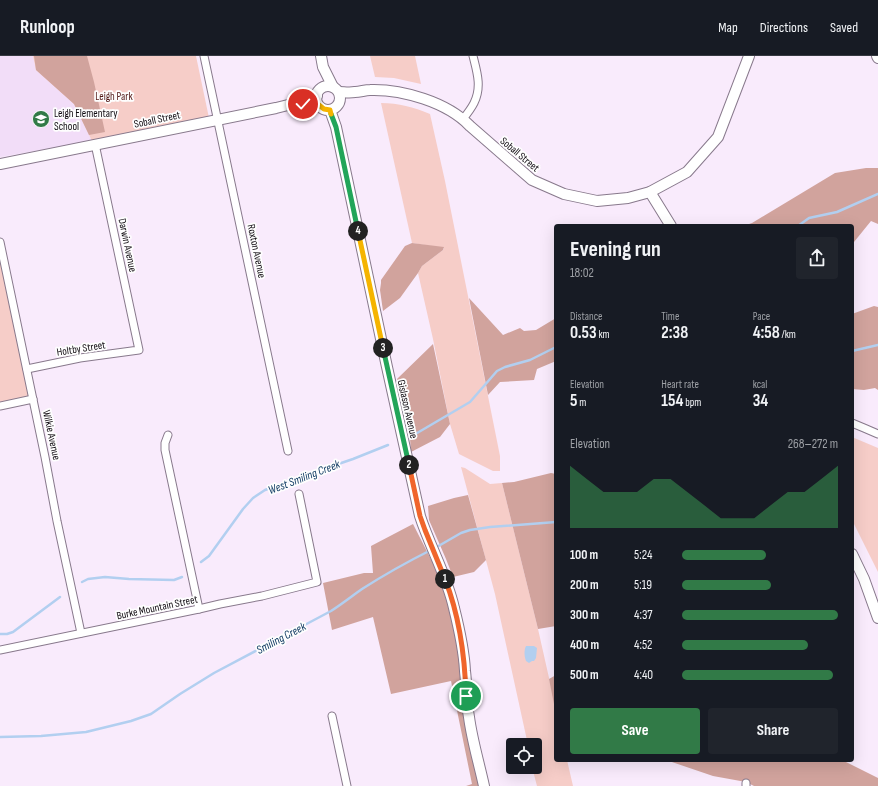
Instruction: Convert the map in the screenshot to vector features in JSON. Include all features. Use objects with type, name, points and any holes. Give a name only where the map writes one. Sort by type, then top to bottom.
[{"type":"street","name":"Roxton Avenue","points":[[204,56],[288,451]]},
{"type":"street","name":"Gislason Avenue","points":[[321,56],[420,516],[448,586],[456,615],[466,672],[466,696],[469,718],[484,786]]},
{"type":"street","points":[[463,119],[473,105],[478,92],[478,78],[473,56]]},
{"type":"street","name":"Soball Street","points":[[0,164],[296,103],[370,90],[390,91],[415,96],[438,105],[463,119],[532,180],[564,194],[597,201],[628,198],[650,192],[687,172],[718,137],[749,56]]},
{"type":"street","name":"Darwin Avenue","points":[[95,144],[139,350]]},
{"type":"street","points":[[650,192],[670,224]]},
{"type":"street","name":"Wilkie Avenue","points":[[0,242],[81,634]]},
{"type":"street","name":"Holtby Street","points":[[27,369],[80,358],[139,350]]},
{"type":"street","points":[[0,406],[33,399]]},
{"type":"street","points":[[854,425],[878,434]]},
{"type":"street","points":[[168,435],[165,443],[165,450],[199,609]]},
{"type":"street","name":"Burke Mountain Street","points":[[0,650],[262,596],[317,582],[299,494]]},
{"type":"street","points":[[854,558],[864,579],[878,616]]},
{"type":"street","points":[[332,716],[347,786]]},
{"type":"shaded area","name":"Leigh Elementary School","points":[[0,56],[33,56],[36,70],[74,104],[92,141],[0,157]]},
{"type":"shaded area","points":[[34,56],[87,56],[105,132],[89,135],[74,104],[36,70]]},
{"type":"shaded area","points":[[866,168],[878,168],[878,224],[871,221],[854,242],[854,224],[749,224],[752,223],[835,173]]},
{"type":"shaded area","points":[[412,243],[444,247],[443,250],[422,266],[400,298],[383,311],[380,290],[381,280],[405,246]]},
{"type":"shaded area","points":[[469,298],[503,335],[520,328],[524,331],[536,330],[554,319],[554,362],[537,369],[534,380],[500,382],[488,395]]},
{"type":"shaded area","points":[[874,306],[878,307],[878,390],[875,388],[864,390],[854,389],[854,313]]},
{"type":"shaded area","points":[[433,344],[450,424],[440,437],[411,452],[409,425],[411,417],[397,379]]},
{"type":"shaded area","points":[[551,473],[554,474],[554,626],[538,629],[502,483],[514,482]]},
{"type":"shaded area","points":[[468,495],[486,560],[474,572],[453,577],[429,520],[428,506]]},
{"type":"shaded area","points":[[413,524],[443,583],[458,646],[482,786],[466,786],[472,784],[451,681],[391,694],[373,617],[332,630],[323,583],[364,573],[373,573],[371,546]]},
{"type":"shaded area","points":[[554,676],[554,704],[549,679]]},
{"type":"shaded area","points":[[672,762],[846,762],[878,778],[878,786],[754,786],[746,782],[713,776]]},
{"type":"green space","name":"Leigh Park","points":[[33,56],[196,56],[209,118],[92,141],[74,104],[36,70]]},
{"type":"green space","points":[[370,56],[415,56],[421,84],[394,78],[375,77]]},
{"type":"green space","points":[[381,103],[406,106],[430,114],[445,181],[500,456],[500,471],[493,471],[459,454],[450,424],[418,273],[422,266],[444,248],[412,243]]},
{"type":"green space","points":[[0,242],[32,396],[0,402]]},
{"type":"green space","points":[[854,438],[878,448],[878,572],[854,524]]},
{"type":"green space","points":[[461,467],[490,484],[502,483],[554,700],[554,762],[567,762],[573,786],[537,786],[534,774],[542,774],[542,738],[526,738],[495,594]]},
{"type":"water","points":[[526,646],[534,646],[537,648],[536,658],[534,661],[529,663],[526,661],[525,657]]},
{"type":"waterway","name":"West Smiling Creek","points":[[801,224],[809,218],[837,212],[878,194]]},
{"type":"waterway","name":"Smiling Creek","points":[[854,351],[878,345]]},
{"type":"waterway","name":"West Smiling Creek","points":[[412,436],[470,402],[497,371],[505,367],[530,360],[554,348]]},
{"type":"waterway","name":"West Smiling Creek","points":[[201,562],[209,556],[243,509],[253,498],[265,490],[388,445]]},
{"type":"waterway","name":"Smiling Creek","points":[[435,548],[461,533],[470,530],[554,522]]},
{"type":"waterway","name":"Smiling Creek","points":[[0,737],[41,736],[86,732],[131,721],[151,714],[214,673],[331,611],[370,584],[431,550]]},
{"type":"waterway","name":"West Smiling Creek","points":[[82,582],[88,579],[105,577],[174,580],[182,577]]},
{"type":"waterway","name":"West Smiling Creek","points":[[0,634],[13,632],[60,597]]},
{"type":"place","name":"Leigh Elementary School","points":[[41,119]]},
{"type":"route","points":[[303,104],[319,105],[324,109],[330,110],[336,127],[420,516],[448,586],[454,608],[464,657],[466,672],[466,696]]}]
